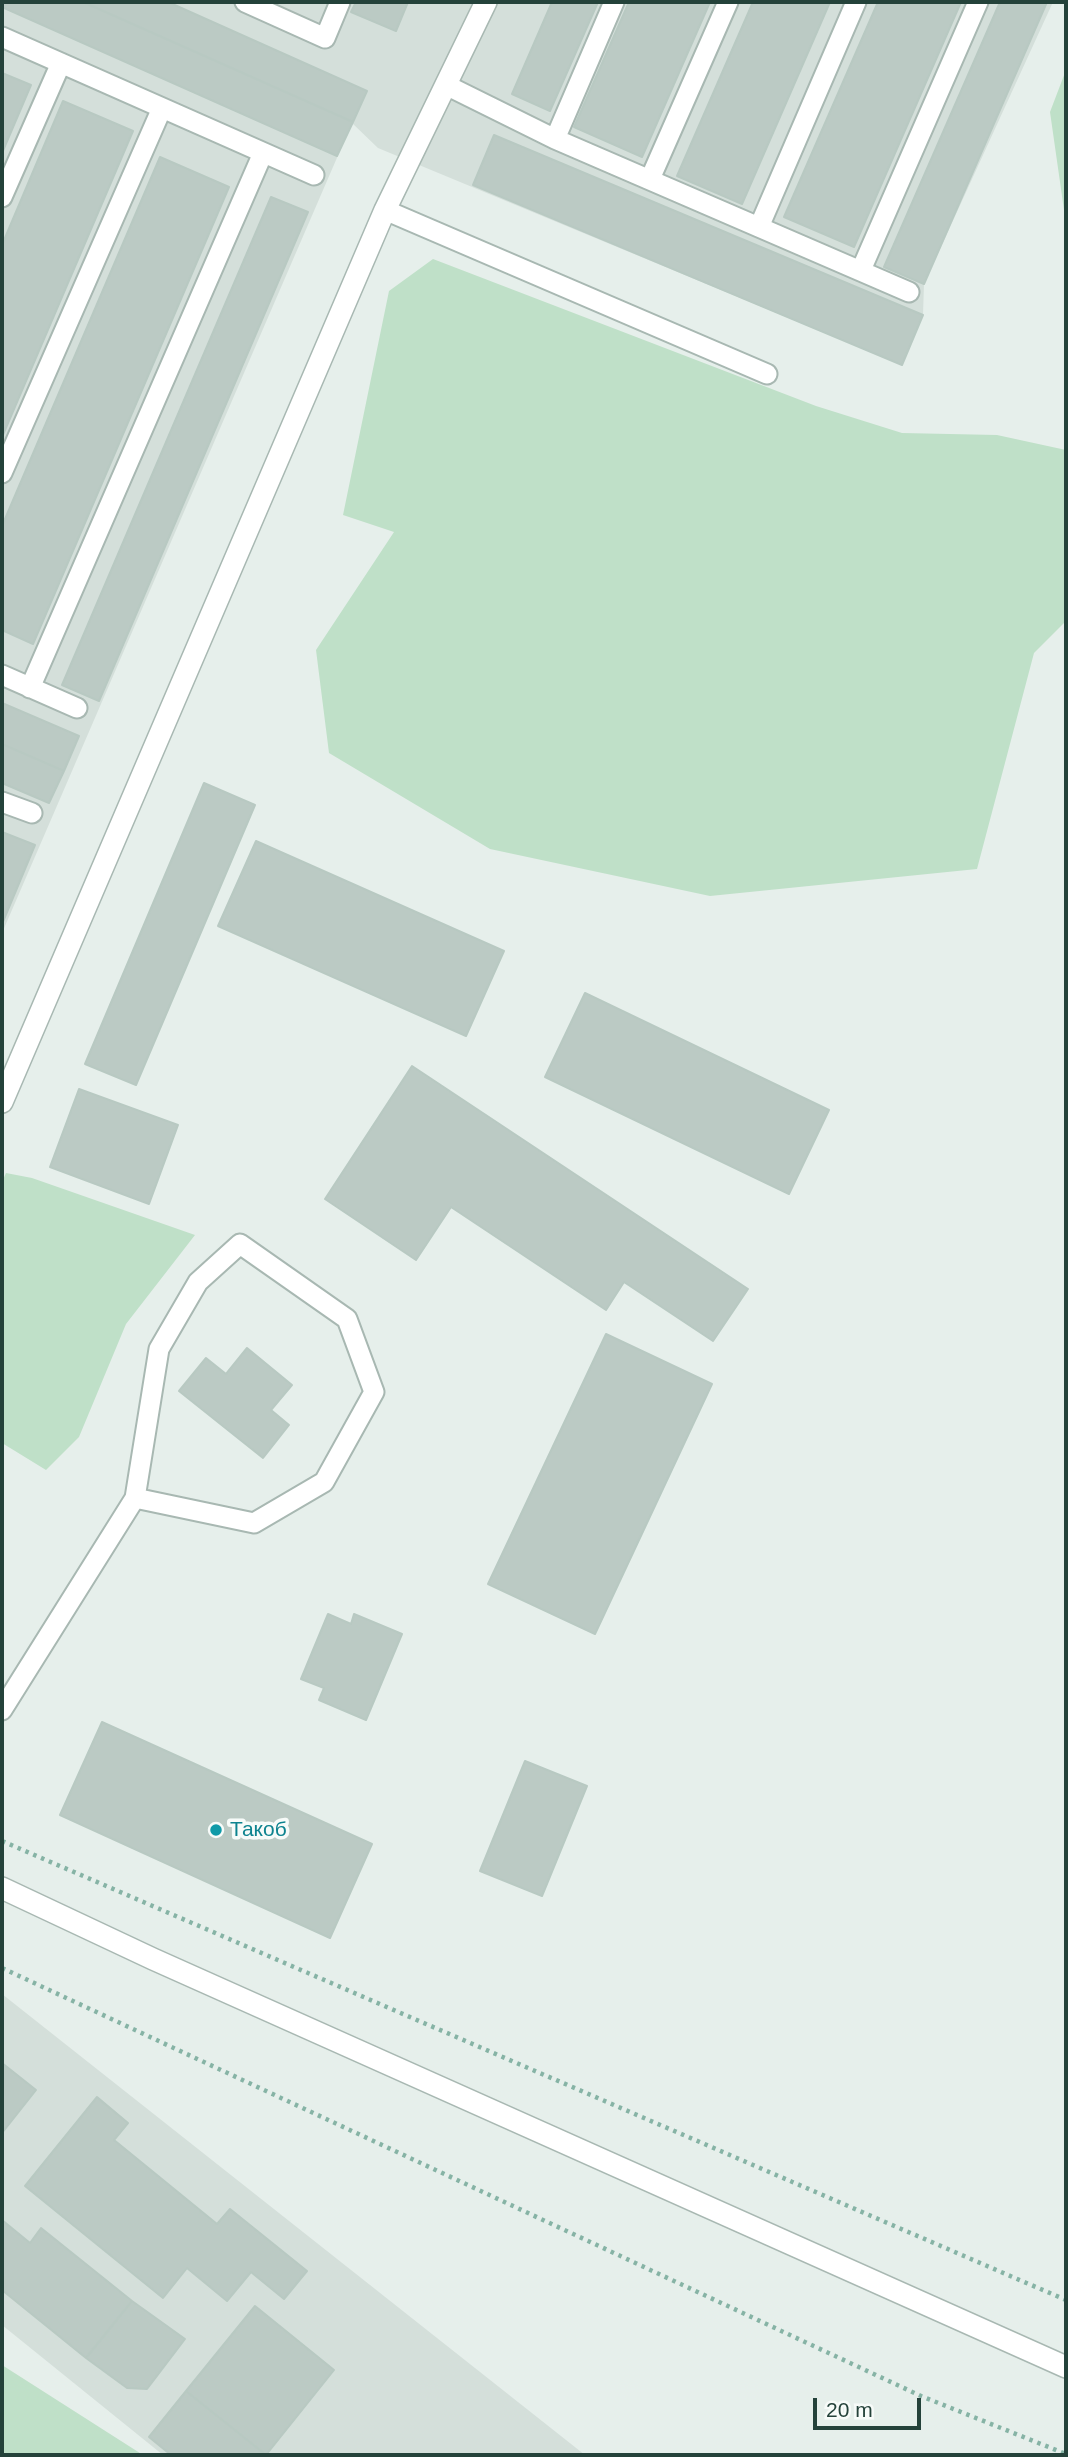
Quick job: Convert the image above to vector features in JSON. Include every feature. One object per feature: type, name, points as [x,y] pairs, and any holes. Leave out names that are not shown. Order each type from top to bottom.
[{"type":"street","points":[[2,1102],[384,210],[486,2]]},
{"type":"street","points":[[2,1888],[153,1959],[1066,2367]]},
{"type":"lane","points":[[245,2],[325,37],[340,2]]},
{"type":"lane","points":[[555,139],[614,2]]},
{"type":"lane","points":[[650,179],[728,2]]},
{"type":"lane","points":[[759,227],[856,2]]},
{"type":"lane","points":[[861,270],[978,2]]},
{"type":"lane","points":[[2,37],[314,175]]},
{"type":"lane","points":[[2,197],[61,63]]},
{"type":"lane","points":[[446,85],[555,139],[909,292]]},
{"type":"lane","points":[[2,474],[162,108]]},
{"type":"lane","points":[[30,688],[264,153]]},
{"type":"lane","points":[[384,210],[767,374]]},
{"type":"lane","points":[[2,675],[77,708]]},
{"type":"lane","points":[[2,802],[32,813]]},
{"type":"lane","points":[[2,1710],[135,1498],[159,1349],[198,1282],[240,1244],[347,1320],[374,1392],[324,1482],[254,1523],[135,1498]]},
{"type":"path","points":[[2,1841],[1066,2300]]},
{"type":"path","points":[[2,1968],[921,2396],[1066,2454]]},
{"type":"shaded area","points":[[2,2],[1053,2],[924,284],[923,315],[902,365],[378,148],[352,123],[2,933]]},
{"type":"shaded area","points":[[2,1994],[585,2455],[163,2455],[2,2325]]},
{"type":"green space","points":[[1066,70],[1066,224],[1050,112]]},
{"type":"green space","points":[[433,259],[816,406],[902,433],[997,435],[1066,450],[1066,621],[1034,653],[977,869],[710,896],[490,849],[329,753],[316,650],[394,532],[343,515],[389,291]]},
{"type":"green space","points":[[6,1173],[32,1178],[195,1235],[126,1324],[79,1437],[46,1470],[2,1443],[2,1182]]},
{"type":"green space","points":[[2,2365],[143,2455],[2,2455]]},
{"type":"building","points":[[2,2],[83,2],[353,122],[337,156],[2,7]]},
{"type":"building","points":[[83,2],[168,2],[367,91],[353,122]]},
{"type":"building","points":[[356,2],[408,2],[396,31],[351,12]]},
{"type":"building","points":[[552,2],[598,2],[550,111],[512,94]]},
{"type":"building","points":[[629,2],[710,2],[642,157],[574,127]]},
{"type":"building","points":[[753,2],[830,2],[742,204],[677,176]]},
{"type":"building","points":[[878,2],[961,2],[854,247],[784,217]]},
{"type":"building","points":[[1000,2],[1047,2],[924,284],[884,267]]},
{"type":"building","points":[[2,73],[31,85],[2,153]]},
{"type":"building","points":[[63,101],[133,131],[2,437],[2,245]]},
{"type":"building","points":[[494,135],[923,315],[902,365],[473,185]]},
{"type":"building","points":[[160,157],[229,187],[33,644],[2,630],[2,526]]},
{"type":"building","points":[[271,197],[308,212],[99,701],[62,685]]},
{"type":"building","points":[[2,703],[79,736],[64,771],[2,744]]},
{"type":"building","points":[[2,744],[64,771],[49,803],[2,783]]},
{"type":"building","points":[[204,783],[255,805],[136,1085],[85,1064]]},
{"type":"building","points":[[2,832],[35,845],[2,924]]},
{"type":"building","points":[[256,841],[504,951],[466,1036],[218,926]]},
{"type":"building","points":[[585,993],[829,1110],[789,1194],[545,1077]]},
{"type":"building","points":[[412,1066],[748,1289],[713,1341],[624,1282],[606,1310],[451,1207],[416,1260],[325,1199]]},
{"type":"building","points":[[79,1089],[178,1125],[149,1204],[50,1167]]},
{"type":"building","points":[[606,1334],[712,1384],[595,1634],[488,1584]]},
{"type":"building","points":[[247,1348],[292,1385],[271,1410],[289,1425],[263,1458],[179,1391],[206,1358],[226,1374]]},
{"type":"building","points":[[328,1614],[351,1624],[354,1614],[402,1634],[366,1720],[319,1700],[324,1688],[301,1679]]},
{"type":"building","name":"Такоб","points":[[102,1722],[372,1844],[330,1938],[60,1815]]},
{"type":"building","points":[[525,1761],[587,1786],[542,1896],[480,1871]]},
{"type":"building","points":[[2,2063],[36,2090],[2,2133]]},
{"type":"building","points":[[97,2097],[128,2123],[114,2140],[217,2224],[230,2209],[307,2271],[284,2299],[251,2272],[227,2301],[187,2268],[163,2298],[25,2186]]},
{"type":"building","points":[[2,2220],[30,2243],[41,2228],[132,2301],[86,2358],[2,2290]]},
{"type":"building","points":[[132,2301],[185,2339],[147,2389],[127,2388],[86,2358]]},
{"type":"building","points":[[255,2306],[334,2370],[266,2455],[186,2391]]},
{"type":"building","points":[[186,2391],[266,2455],[171,2455],[149,2437]]},
{"type":"place","name":"Такоб","points":[[216,1830]]}]
